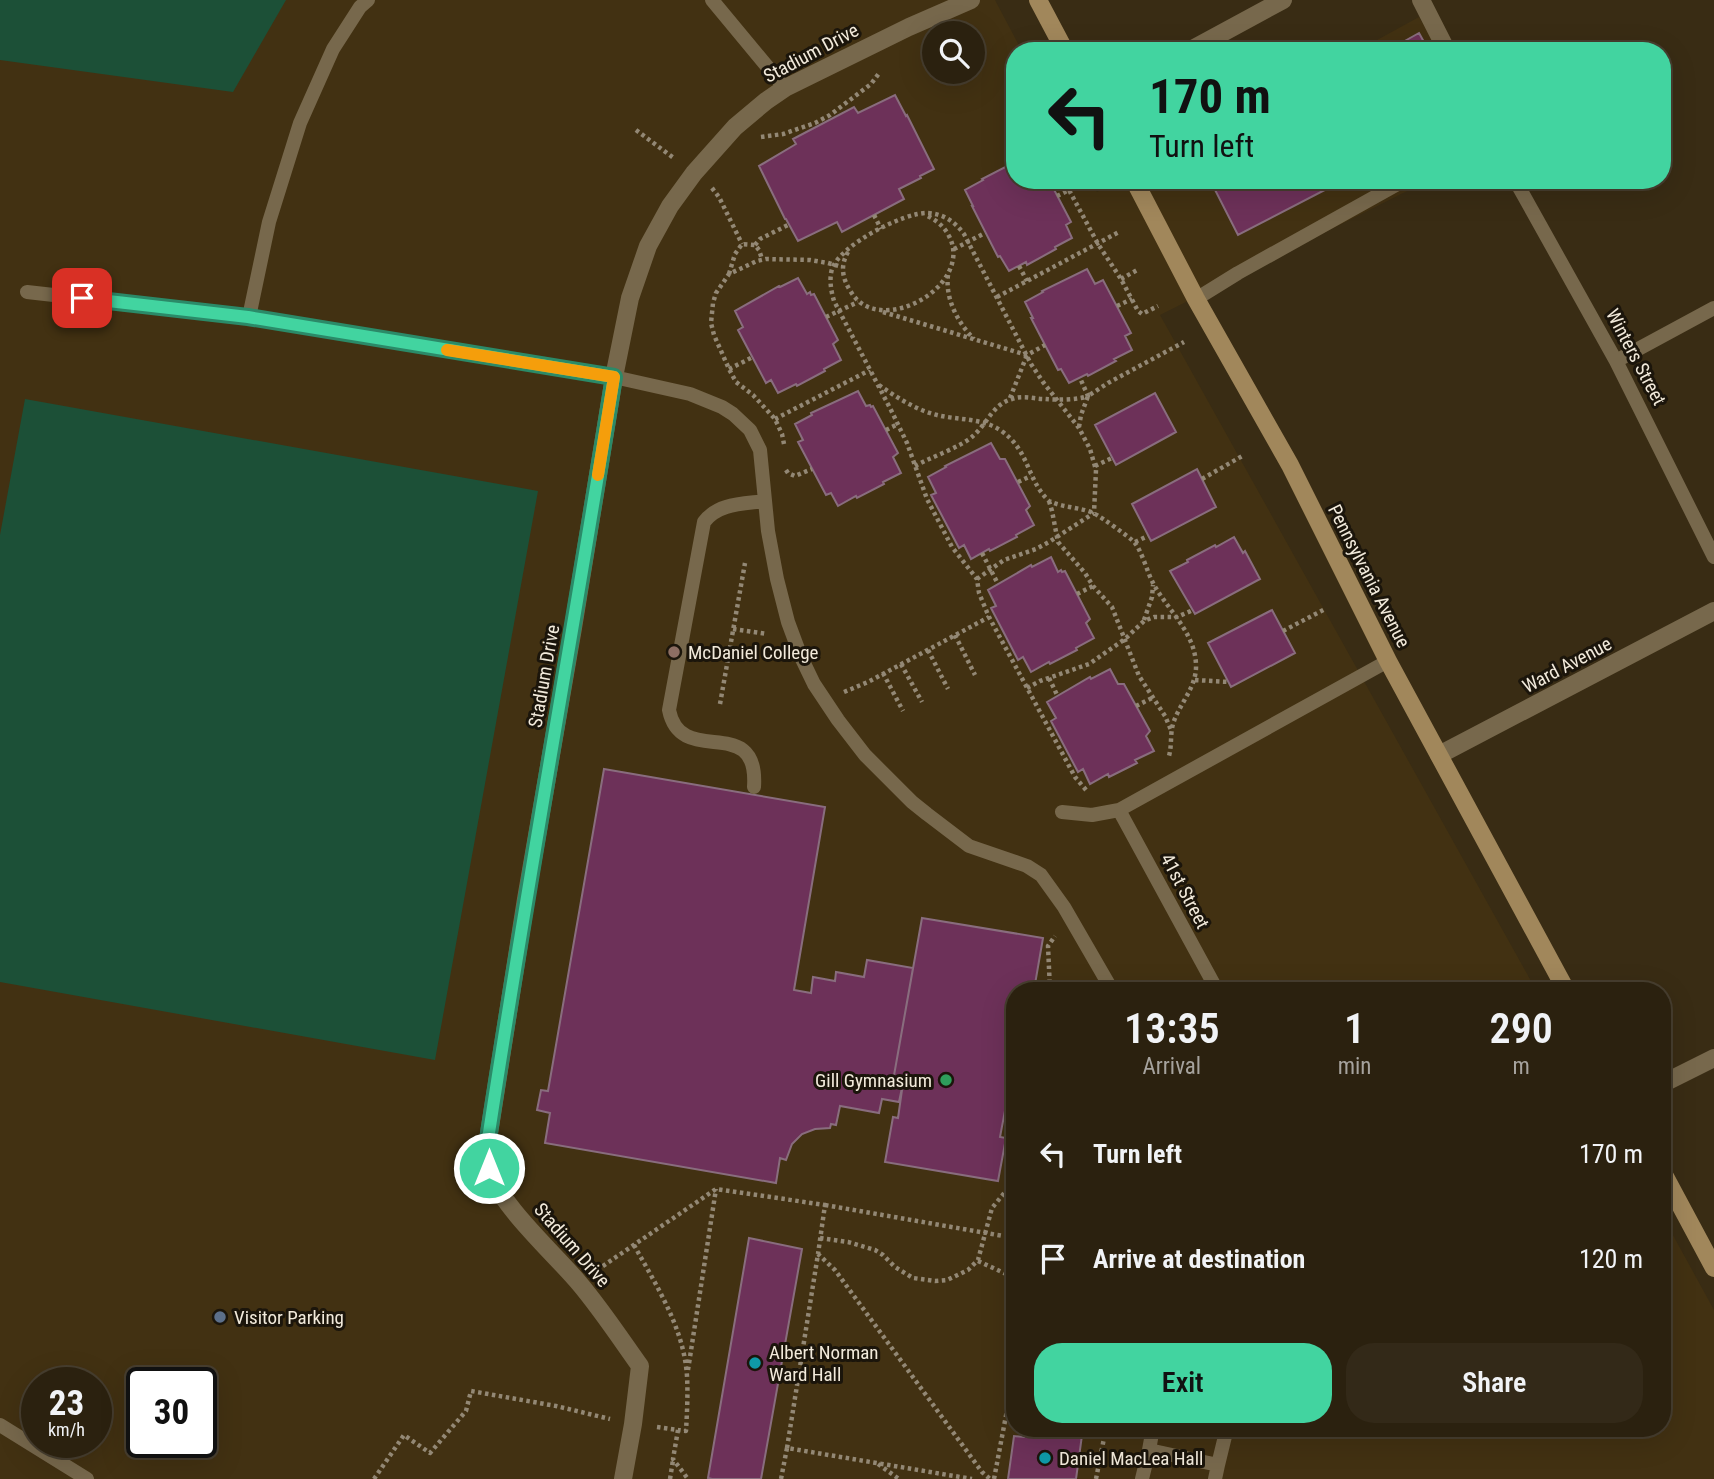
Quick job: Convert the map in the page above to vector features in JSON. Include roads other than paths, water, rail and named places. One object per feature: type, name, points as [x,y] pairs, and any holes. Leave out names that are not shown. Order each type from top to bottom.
[{"type":"main road","points":[[1038,0],[1060,42]]},
{"type":"main road","name":"Pennsylvania Avenue","points":[[1139,189],[1196,299],[1290,465],[1388,660],[1562,982]]},
{"type":"main road","points":[[1671,1188],[1714,1268]]},
{"type":"street","name":"Stadium Drive","points":[[623,1479],[633,1424],[639,1366],[605,1315],[498,1190],[489,1168],[487,1146],[614,377],[630,298],[648,246],[670,206],[694,173],[735,127],[785,88],[909,27],[971,0]]},
{"type":"street","points":[[1206,42],[1283,0]]},
{"type":"street","points":[[1421,0],[1442,42]]},
{"type":"street","name":"Ward Avenue","points":[[1439,755],[1714,611]]},
{"type":"street","points":[[1671,1080],[1714,1058]]},
{"type":"lane","points":[[248,317],[270,222],[300,123],[333,49],[360,7],[368,0]]},
{"type":"lane","points":[[712,0],[785,88]]},
{"type":"lane","points":[[1196,299],[1389,189]]},
{"type":"lane","name":"Winters Street","points":[[1520,189],[1616,361],[1714,557]]},
{"type":"lane","points":[[27,292],[248,317],[614,377],[690,394],[722,407],[744,422],[760,450],[777,579],[788,622],[814,684],[838,720],[865,755],[927,814],[969,846],[1027,866],[1041,875],[1064,907],[1107,982]]},
{"type":"lane","points":[[1616,361],[1714,308]]},
{"type":"lane","points":[[754,787],[754,767],[745,750],[735,745],[696,740],[683,734],[676,729],[669,710],[704,522],[709,515],[725,506],[765,501]]},
{"type":"lane","points":[[1062,812],[1091,815],[1119,810],[1388,660]]},
{"type":"lane","name":"41st Street","points":[[1119,810],[1213,982]]},
{"type":"lane","points":[[0,1425],[87,1479]]},
{"type":"lane","points":[[1142,1479],[1151,1437]]},
{"type":"lane","points":[[1149,1450],[1216,1472],[1225,1437]]},
{"type":"place","name":"McDaniel College","points":[[674,652]]},
{"type":"place","name":"Gill Gymnasium","points":[[946,1080]]},
{"type":"place","name":"Visitor Parking","points":[[220,1317]]},
{"type":"place","name":"Albert Norman Ward Hall","points":[[755,1363]]},
{"type":"place","name":"Daniel MacLea Hall","points":[[1045,1458]]}]
